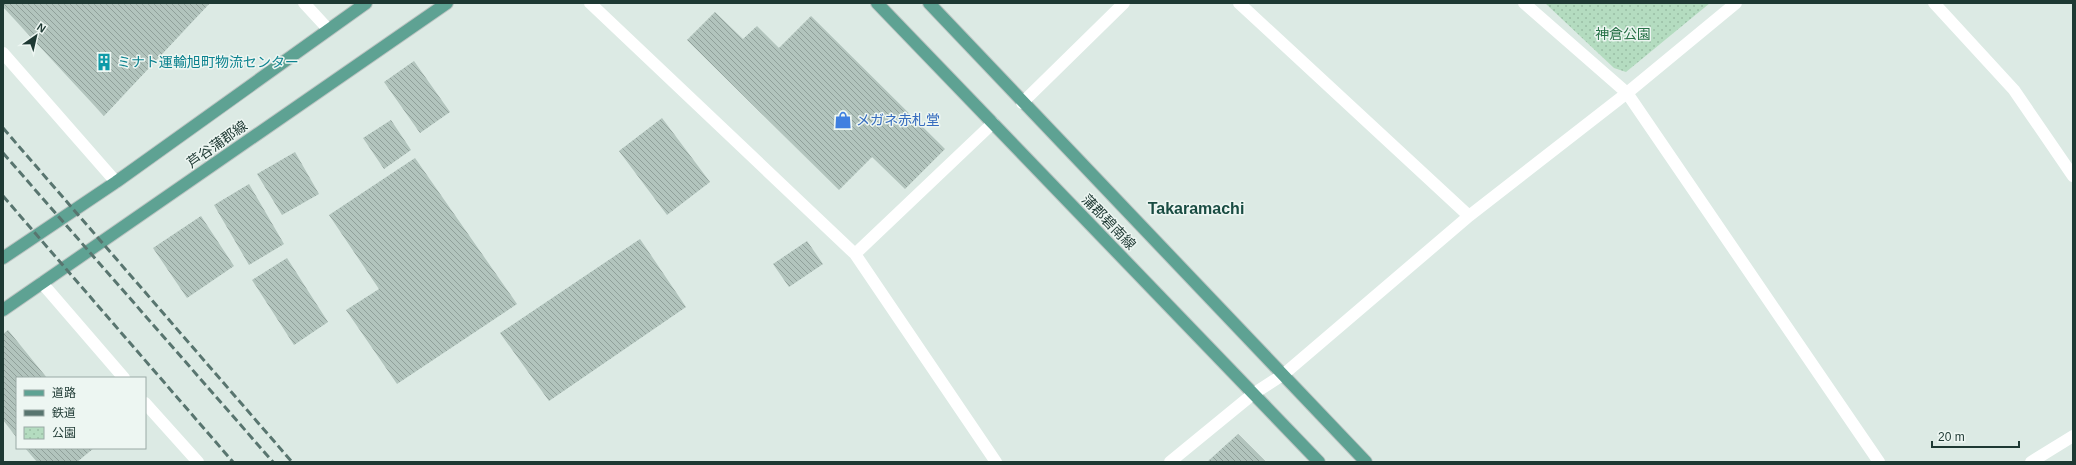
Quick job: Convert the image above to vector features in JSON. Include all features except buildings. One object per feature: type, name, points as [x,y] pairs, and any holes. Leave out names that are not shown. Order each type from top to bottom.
[{"type":"main road","name":"芦谷蒲郡線","points":[[3,257],[116,182],[366,3]]},
{"type":"main road","name":"芦谷蒲郡線","points":[[3,310],[448,3]]},
{"type":"main road","name":"蒲郡碧南線","points":[[876,3],[1319,462]]},
{"type":"main road","name":"蒲郡碧南線","points":[[929,3],[1022,103],[1284,374],[1366,462]]},
{"type":"street","points":[[304,3],[328,29]]},
{"type":"street","points":[[590,3],[854,254],[996,462]]},
{"type":"street","points":[[1022,103],[1124,3]]},
{"type":"street","points":[[1239,3],[1469,216]]},
{"type":"street","points":[[1524,3],[1627,93],[1879,462]]},
{"type":"street","points":[[1170,462],[1253,394],[1284,374],[1469,216],[1627,93],[1736,3]]},
{"type":"street","points":[[1934,3],[2014,90],[2073,176]]},
{"type":"street","points":[[3,53],[116,182]]},
{"type":"street","points":[[854,254],[993,123]]},
{"type":"street","points":[[42,283],[123,377]]},
{"type":"street","points":[[146,404],[198,462]]},
{"type":"street","points":[[2030,462],[2073,436]]},
{"type":"green space","name":"神倉公園","points":[[1545,3],[1710,3],[1626,72],[1614,68]]},
{"type":"railway","points":[[3,128],[292,462]]},
{"type":"railway","points":[[3,153],[273,462]]},
{"type":"railway","points":[[3,196],[233,462]]},
{"type":"place","name":"ミナト運輸旭町物流センター","points":[[104,62]]},
{"type":"place","name":"メガネ赤札堂","points":[[843,120]]},
{"type":"district","name":"Takaramachi","points":[[1196,208]]}]
